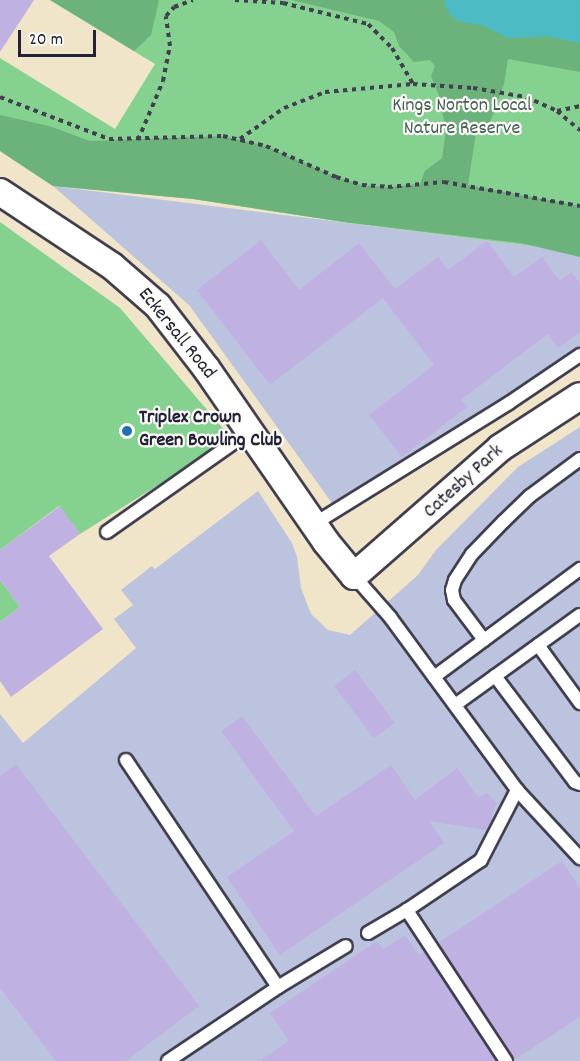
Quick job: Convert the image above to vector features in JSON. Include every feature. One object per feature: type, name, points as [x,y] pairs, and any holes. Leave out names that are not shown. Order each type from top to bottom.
[{"type":"street","name":"Eckersall Road","points":[[0,192],[85,247],[137,286],[172,323],[314,524],[354,576]]},
{"type":"street","name":"Catesby Park","points":[[354,576],[445,499],[500,448],[580,396]]},
{"type":"lane","points":[[314,524],[509,403],[580,355]]},
{"type":"lane","points":[[107,531],[249,432]]},
{"type":"lane","points":[[484,640],[454,600],[452,590],[455,580],[472,554],[508,517],[530,496],[580,459]]},
{"type":"lane","points":[[434,677],[580,569]]},
{"type":"lane","points":[[354,576],[390,617],[517,790],[580,858]]},
{"type":"lane","points":[[455,705],[580,615]]},
{"type":"lane","points":[[538,645],[580,703]]},
{"type":"lane","points":[[495,676],[575,782],[580,784]]},
{"type":"lane","points":[[126,760],[278,987]]},
{"type":"lane","points":[[368,933],[407,910],[481,860],[517,790]]},
{"type":"lane","points":[[407,910],[506,1061]]},
{"type":"lane","points":[[168,1061],[278,987],[346,946]]},
{"type":"path","points":[[138,140],[163,81],[170,46],[166,16],[174,7],[193,0]]},
{"type":"path","points":[[235,0],[283,3],[368,24],[392,48],[413,84]]},
{"type":"path","points":[[239,139],[284,108],[325,92],[413,84],[473,88],[526,97],[556,111],[580,130]]},
{"type":"path","points":[[0,97],[109,139],[138,140],[207,136],[239,139],[266,146],[336,177],[362,184],[388,187],[444,182],[580,206]]},
{"type":"path","points":[[556,111],[580,106]]},
{"type":"shaded area","points":[[53,186],[580,252],[580,355],[337,510],[189,305]]},
{"type":"shaded area","points":[[580,427],[580,1061],[0,1061],[0,714],[23,743],[136,648],[114,619],[133,605],[121,590],[152,566],[155,569],[258,491],[292,543],[297,557],[301,588],[311,614],[328,630],[350,635],[418,575],[436,550],[518,467]]},
{"type":"green space","name":"Kings Norton Local Nature Reserve","points":[[50,0],[580,0],[580,252],[349,223],[193,199],[53,186],[0,151],[0,58],[115,129],[155,64]]},
{"type":"green space","points":[[50,0],[159,0],[151,35],[134,51]]},
{"type":"green space","points":[[292,0],[580,0],[580,72],[508,59],[504,84],[489,125],[477,126],[468,185],[580,206],[580,257],[521,243],[344,222],[193,199],[53,186],[0,151],[0,115],[49,126],[90,141],[223,136],[266,146],[336,177],[362,185],[388,187],[420,184],[425,171],[442,158],[446,130],[439,96],[431,76],[435,66],[430,60],[414,62],[399,46],[394,32],[379,21]]},
{"type":"green space","points":[[0,222],[120,308],[232,439],[80,534],[59,506],[0,550]]},
{"type":"green space","points":[[0,580],[20,607],[0,622]]},
{"type":"building","points":[[0,0],[34,0],[0,52]]},
{"type":"building","points":[[261,240],[299,290],[359,243],[395,289],[438,257],[448,270],[487,241],[514,277],[542,257],[560,281],[571,272],[580,283],[580,332],[558,348],[548,334],[461,400],[467,407],[402,457],[369,415],[434,365],[383,298],[270,385],[197,290]]},
{"type":"building","points":[[60,506],[80,534],[49,556],[103,629],[11,697],[0,681],[0,622],[20,607],[0,580],[0,550]]},
{"type":"building","points":[[355,670],[395,723],[374,738],[334,686]]},
{"type":"building","points":[[242,716],[316,816],[391,765],[415,800],[457,768],[478,797],[487,793],[497,803],[491,816],[493,819],[487,830],[429,821],[444,843],[280,955],[227,877],[294,831],[221,731]]},
{"type":"building","points":[[16,764],[199,1006],[126,1061],[56,1061],[0,988],[0,776]]},
{"type":"building","points":[[562,861],[580,888],[580,1017],[514,1060],[438,943]]},
{"type":"building","points":[[405,935],[419,955],[424,952],[496,1061],[259,1061],[289,1041],[270,1013],[377,941],[383,949]]},
{"type":"waterway","points":[[468,0],[489,3],[514,15],[548,13],[580,20]]},
{"type":"place","name":"Triplex Crown Green Bowling Club","points":[[127,431]]}]
